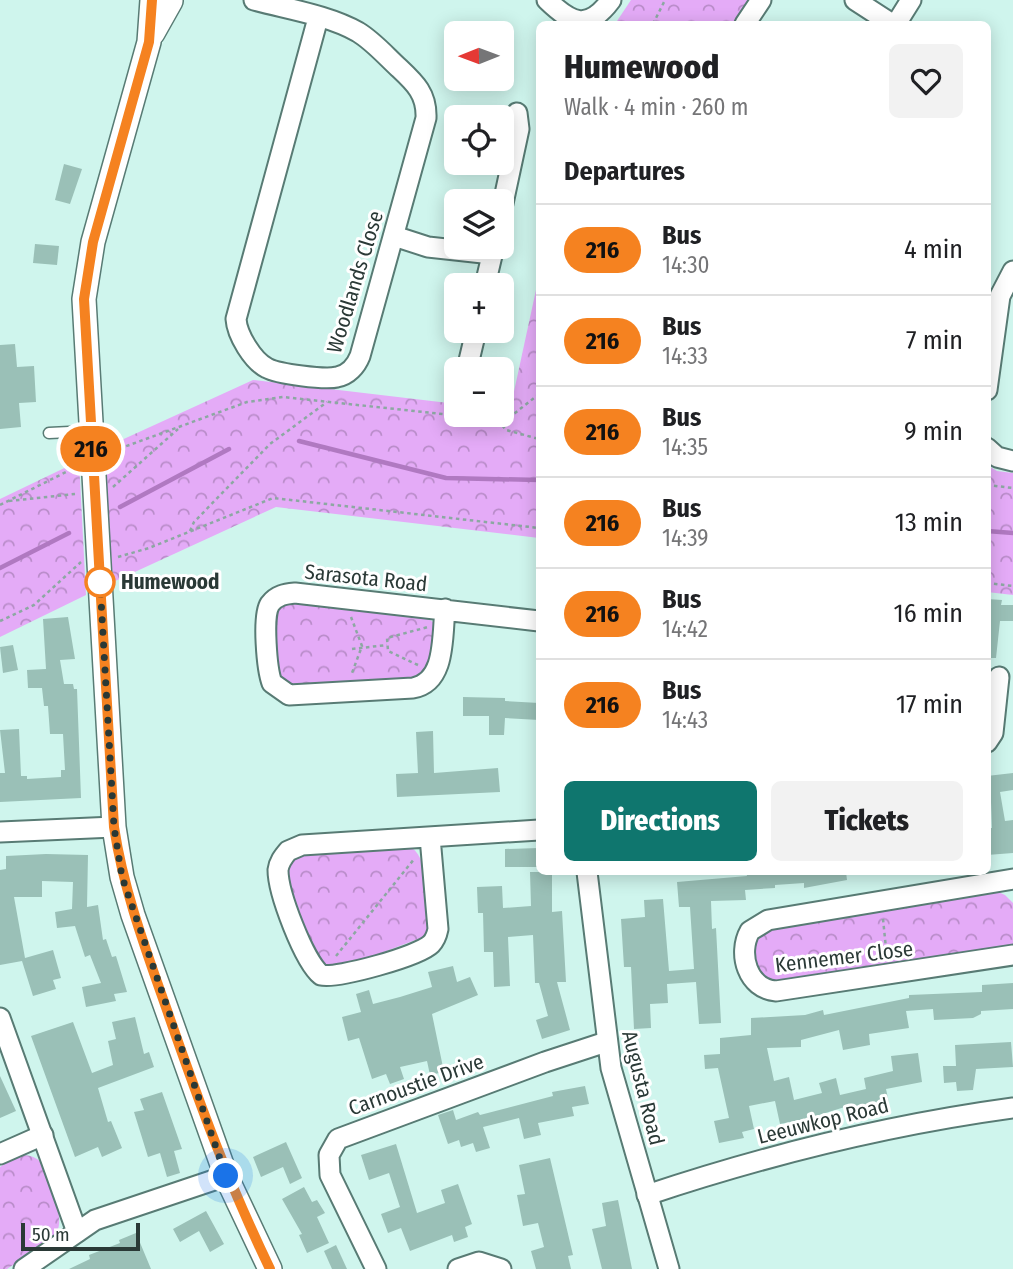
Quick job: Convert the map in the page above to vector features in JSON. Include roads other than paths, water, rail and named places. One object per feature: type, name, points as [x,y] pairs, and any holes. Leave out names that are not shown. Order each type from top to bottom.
[{"type":"street","points":[[152,0],[149,42],[87,274],[84,319],[114,827],[127,895],[226,1176],[270,1269]]},
{"type":"street","points":[[149,42],[173,0],[160,0]]},
{"type":"street","name":"Woodlands Close","points":[[254,0],[318,18],[348,27],[368,40],[417,85],[425,100],[426,118],[360,356],[353,368],[338,377],[329,378],[275,372],[260,363],[240,335],[237,310],[318,18]]},
{"type":"street","points":[[547,0],[566,17],[578,21],[596,17],[611,0]]},
{"type":"street","points":[[747,21],[761,0]]},
{"type":"street","points":[[855,0],[889,21]]},
{"type":"street","points":[[896,21],[911,0]]},
{"type":"street","points":[[506,189],[519,129],[517,113]]},
{"type":"street","points":[[394,236],[428,247],[444,248]]},
{"type":"street","points":[[991,361],[1000,296],[1013,271]]},
{"type":"street","points":[[991,452],[997,457],[1013,461]]},
{"type":"street","name":"Sarasota Road","points":[[444,616],[437,674],[421,687],[289,695],[276,689],[270,677],[266,616],[272,603],[283,595],[345,599],[444,616],[536,621]]},
{"type":"street","points":[[991,736],[1000,677]]},
{"type":"street","points":[[0,832],[114,827]]},
{"type":"street","points":[[430,837],[438,929],[434,940],[419,951],[345,975],[321,975],[310,964],[280,884],[278,869],[281,859],[288,851],[302,845],[536,830]]},
{"type":"street","name":"Augusta Road","points":[[587,875],[606,1042],[669,1269]]},
{"type":"street","name":"Kennemer Close","points":[[1013,879],[761,923],[746,938],[748,968],[754,983],[776,991],[1013,955]]},
{"type":"street","points":[[0,1018],[77,1232]]},
{"type":"street","name":"Carnoustie Drive","points":[[376,1269],[330,1175],[329,1155],[338,1139],[533,1066],[606,1042]]},
{"type":"street","name":"Leeuwkop Road","points":[[648,1195],[811,1145],[942,1117],[1013,1108]]},
{"type":"street","points":[[0,1154],[43,1135]]},
{"type":"street","points":[[24,1269],[95,1220],[226,1176]]},
{"type":"street","points":[[458,1269],[480,1262],[501,1269]]},
{"type":"lane","points":[[49,433],[90,431]]},
{"type":"waterway","points":[[299,441],[446,478],[536,480]]},
{"type":"waterway","points":[[120,507],[229,449]]},
{"type":"waterway","points":[[991,531],[1013,533]]},
{"type":"waterway","points":[[0,568],[69,533]]},
{"type":"place","name":"Humewood","points":[[100,582]]}]
